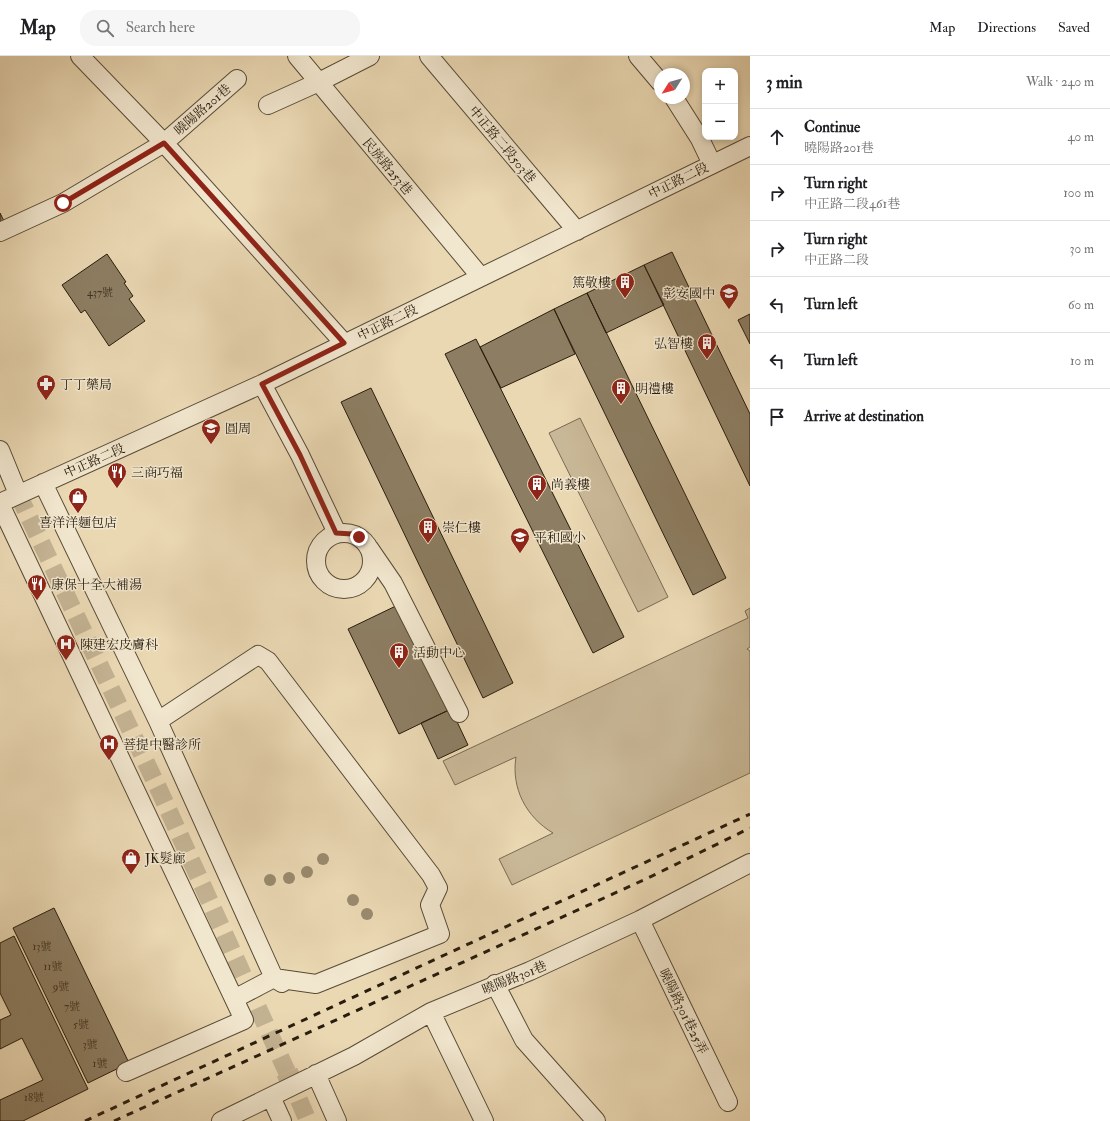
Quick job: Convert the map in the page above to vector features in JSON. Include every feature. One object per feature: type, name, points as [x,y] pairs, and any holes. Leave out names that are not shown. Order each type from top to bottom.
[{"type":"street","points":[[82,56],[164,143],[344,343]]},
{"type":"street","name":"民族路253巷","points":[[297,56],[480,276]]},
{"type":"street","points":[[268,106],[370,56]]},
{"type":"street","name":"中正路二段503巷","points":[[429,56],[577,231]]},
{"type":"street","points":[[638,56],[654,75]]},
{"type":"street","name":"曉陽路201巷","points":[[0,232],[63,203],[164,143],[237,79]]},
{"type":"street","points":[[678,104],[700,139],[712,164]]},
{"type":"street","name":"中正路二段","points":[[0,503],[262,384],[480,276],[577,231],[750,146]]},
{"type":"street","points":[[262,384],[300,455],[336,533]]},
{"type":"street","points":[[0,450],[18,494]]},
{"type":"street","points":[[43,483],[158,721],[278,980]]},
{"type":"street","points":[[0,503],[244,1020],[126,1072]]},
{"type":"street","points":[[369,548],[372,565],[364,580],[350,588],[341,589],[325,582],[316,567],[316,558],[322,543],[329,537],[336,533],[352,534],[359,537],[369,548],[393,583],[459,713]]},
{"type":"street","points":[[158,721],[258,655],[268,661],[431,875],[438,888],[430,905],[440,934],[316,984],[278,980],[234,999]]},
{"type":"street","name":"曉陽路301巷","points":[[221,1121],[354,1056],[431,1012],[495,984],[530,971],[640,920],[750,863]]},
{"type":"street","name":"曉陽路301巷25弄","points":[[640,920],[728,1102]]},
{"type":"street","points":[[495,984],[524,1040],[596,1121]]},
{"type":"street","points":[[431,1012],[484,1121]]},
{"type":"street","points":[[316,1074],[337,1121]]},
{"type":"street","points":[[275,1095],[282,1121]]},
{"type":"shaded area","points":[[580,418],[668,597],[638,612],[549,433]]},
{"type":"shaded area","points":[[750,608],[750,647],[747,649],[750,651],[750,773],[512,885],[499,859],[553,833],[535,819],[522,801],[516,780],[516,757],[455,785],[443,761],[748,618],[745,611]]},
{"type":"building","points":[[0,213],[5,223],[0,226]]},
{"type":"building","name":"弘智樓","points":[[672,252],[750,414],[750,486],[644,265]]},
{"type":"building","points":[[107,254],[126,282],[124,283],[133,296],[129,299],[145,321],[109,346],[85,310],[81,313],[62,285]]},
{"type":"building","name":"篤敬樓","points":[[644,265],[664,305],[606,333],[587,293]]},
{"type":"building","name":"明禮樓","points":[[587,293],[726,578],[693,595],[554,309]]},
{"type":"building","points":[[554,309],[575,354],[501,388],[480,347]]},
{"type":"building","points":[[750,314],[750,344],[738,320]]},
{"type":"building","name":"尚義樓","points":[[476,339],[624,637],[593,653],[445,354]]},
{"type":"building","name":"崇仁樓","points":[[371,388],[513,683],[483,698],[341,402]]},
{"type":"building","name":"活動中心","points":[[400,604],[451,709],[399,734],[348,629]]},
{"type":"building","points":[[451,709],[468,745],[438,759],[421,723]]},
{"type":"building","points":[[54,908],[129,1063],[88,1083],[13,928]]},
{"type":"building","points":[[14,936],[88,1089],[23,1121],[0,1121],[0,1100],[43,1080],[22,1038],[0,1049],[0,1020],[11,1015],[0,993],[0,943]]},
{"type":"tunnel","points":[[18,494],[161,794],[287,1072]]},
{"type":"tunnel","points":[[287,1072],[299,1100]]},
{"type":"tunnel","points":[[299,1100],[308,1121]]},
{"type":"railway","points":[[85,1121],[750,814]]},
{"type":"railway","points":[[114,1121],[648,878],[750,828]]},
{"type":"place","name":"篤敬樓","points":[[625,299]]},
{"type":"place","name":"彰安國中","points":[[729,310]]},
{"type":"place","name":"弘智樓","points":[[707,360]]},
{"type":"place","name":"丁丁藥局","points":[[46,401]]},
{"type":"place","name":"明禮樓","points":[[621,405]]},
{"type":"place","name":"圓周","points":[[211,445]]},
{"type":"place","name":"三商巧福","points":[[117,489]]},
{"type":"place","name":"尚義樓","points":[[537,501]]},
{"type":"place","name":"喜洋洋麵包店","points":[[78,514]]},
{"type":"place","name":"崇仁樓","points":[[428,544]]},
{"type":"place","name":"平和國小","points":[[520,554]]},
{"type":"place","name":"康保十全大補湯","points":[[37,601]]},
{"type":"place","name":"陳建宏皮膚科","points":[[66,661]]},
{"type":"place","name":"活動中心","points":[[399,669]]},
{"type":"place","name":"菩提中醫診所","points":[[109,761]]},
{"type":"place","name":"JK髮廊","points":[[131,875]]},
{"type":"route","points":[[63,203],[164,143],[344,343],[262,384],[300,455],[336,533],[344,532],[359,537]]}]
